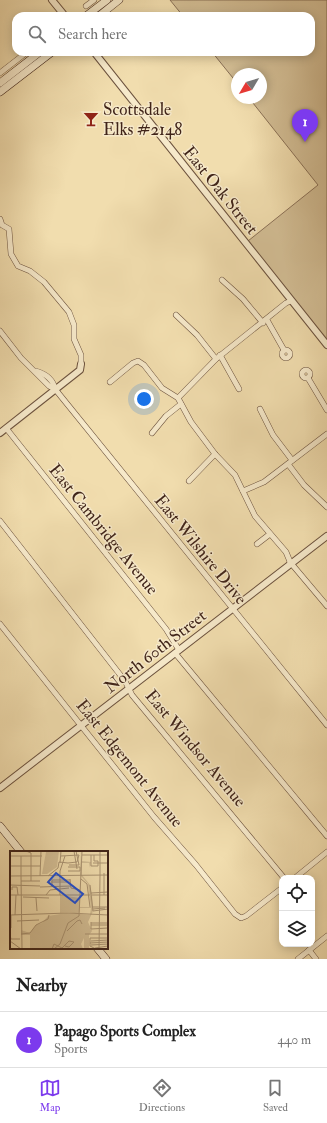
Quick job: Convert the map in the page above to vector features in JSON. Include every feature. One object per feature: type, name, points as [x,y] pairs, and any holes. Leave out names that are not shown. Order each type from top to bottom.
[{"type":"main road","points":[[91,12],[107,0]]},
{"type":"main road","points":[[104,12],[119,0]]},
{"type":"main road","points":[[0,82],[35,56]]},
{"type":"main road","points":[[0,92],[47,56]]},
{"type":"main road","points":[[0,826],[19,851]]},
{"type":"main road","points":[[99,949],[106,959]]},
{"type":"street","points":[[52,0],[62,12]]},
{"type":"street","points":[[86,6],[94,0]]},
{"type":"street","points":[[0,73],[22,56]]},
{"type":"street","name":"East Oak Street","points":[[97,56],[327,345]]},
{"type":"street","points":[[0,219],[2,224],[9,229],[11,254],[18,266],[30,271],[44,282],[69,312],[74,325],[74,338],[81,355],[80,370],[0,433]]},
{"type":"street","points":[[222,280],[265,321],[284,350]]},
{"type":"street","points":[[178,398],[218,357],[282,306],[291,301]]},
{"type":"street","points":[[176,315],[218,357],[239,389]]},
{"type":"street","name":"East Wilshire Drive","points":[[0,331],[21,358],[35,370],[44,374],[54,382],[55,389],[327,725]]},
{"type":"street","points":[[110,382],[133,363],[138,361],[144,365],[162,388],[178,398],[191,422],[215,454],[235,475],[255,516],[290,557],[291,564],[327,606]]},
{"type":"street","points":[[308,378],[327,410]]},
{"type":"street","points":[[152,433],[166,416],[181,404]]},
{"type":"street","points":[[260,410],[273,435],[304,485],[327,507]]},
{"type":"street","name":"East Cambridge Avenue","points":[[6,428],[166,630],[177,651],[327,836]]},
{"type":"street","points":[[243,492],[264,482],[327,434]]},
{"type":"street","points":[[189,481],[215,454]]},
{"type":"street","name":"East Windsor Avenue","points":[[0,521],[125,681],[132,695],[203,782],[230,811],[282,875]]},
{"type":"street","points":[[257,544],[270,534]]},
{"type":"street","name":"North 60th Street","points":[[0,788],[327,536]]},
{"type":"street","name":"East Edgemont Avenue","points":[[0,624],[80,726],[235,914],[241,918],[246,916],[279,890]]},
{"type":"street","points":[[299,875],[327,852]]},
{"type":"street","points":[[298,959],[327,936]]},
{"type":"street","points":[[309,950],[316,959]]},
{"type":"shaded area","points":[[170,0],[327,0],[327,340],[248,241],[318,185],[254,104],[267,104],[267,68],[231,68],[231,76],[215,56],[315,56],[315,12],[180,12]]},
{"type":"place","name":"Scottsdale Elks #2148","points":[[91,119]]},
{"type":"place","name":"Papago Sports Complex","points":[[305,142]]}]
